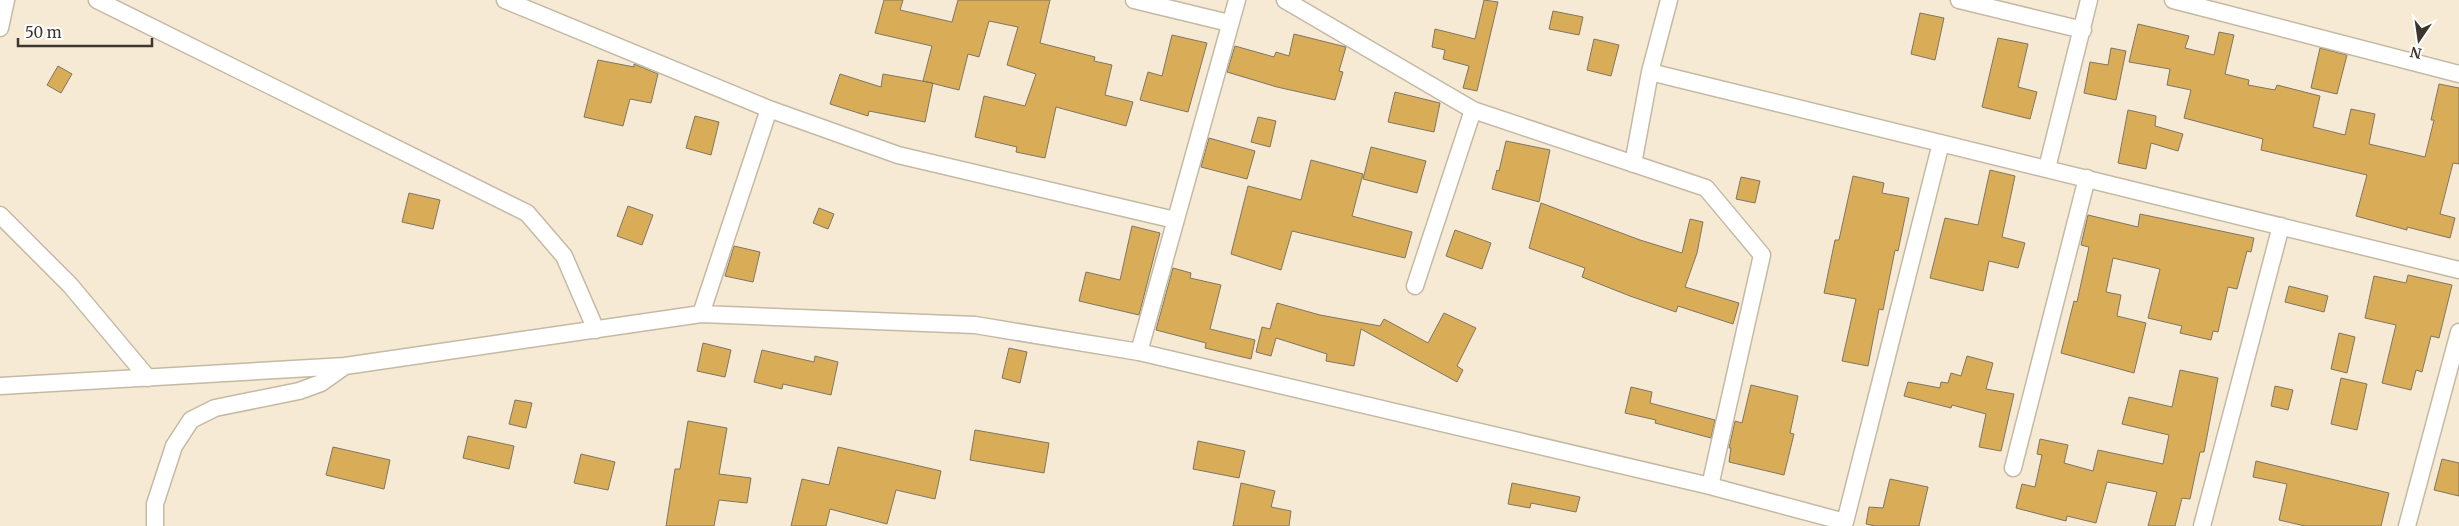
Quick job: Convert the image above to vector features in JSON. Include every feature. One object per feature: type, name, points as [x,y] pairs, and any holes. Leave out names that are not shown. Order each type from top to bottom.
[{"type":"street","points":[[0,28],[6,0]]},
{"type":"street","points":[[97,0],[527,213],[564,256],[596,330]]},
{"type":"street","points":[[505,0],[769,109],[898,155],[1175,220]]},
{"type":"street","points":[[1134,0],[1229,23]]},
{"type":"street","points":[[1139,352],[1229,23],[1237,0]]},
{"type":"street","points":[[1285,0],[1473,110],[1706,188],[1762,255],[1710,486]]},
{"type":"street","points":[[1633,164],[1650,72],[1669,0]]},
{"type":"street","points":[[1959,0],[2083,30]]},
{"type":"street","points":[[2047,168],[2089,0]]},
{"type":"street","points":[[2172,0],[2459,74]]},
{"type":"street","points":[[1650,72],[2459,270]]},
{"type":"street","points":[[701,314],[769,109]]},
{"type":"street","points":[[1416,286],[1473,110]]},
{"type":"street","points":[[0,386],[345,366],[701,314],[975,325],[1139,352],[1710,486],[1845,522],[1941,143]]},
{"type":"street","points":[[2013,468],[2087,178]]},
{"type":"street","points":[[0,215],[70,286],[148,378]]},
{"type":"street","points":[[2202,526],[2281,226]]},
{"type":"street","points":[[2407,526],[2459,332]]},
{"type":"street","points":[[155,526],[155,504],[174,446],[191,420],[216,408],[321,383],[345,366]]},
{"type":"building","points":[[884,0],[903,0],[900,10],[952,22],[958,0],[1050,0],[1040,43],[1095,57],[1094,61],[1112,65],[1105,95],[1133,102],[1126,126],[1056,107],[1045,158],[1016,152],[1017,147],[975,137],[984,96],[1025,106],[1036,74],[1007,65],[1018,27],[989,21],[979,57],[968,54],[959,90],[923,81],[932,46],[875,33]]},
{"type":"building","points":[[1484,0],[1498,2],[1477,91],[1463,88],[1469,66],[1443,59],[1445,50],[1432,47],[1435,29],[1475,39]]},
{"type":"building","points":[[1553,11],[1583,17],[1579,35],[1549,29]]},
{"type":"building","points":[[1920,13],[1944,18],[1935,60],[1911,54]]},
{"type":"building","points":[[2138,24],[2189,36],[2185,48],[2214,55],[2219,32],[2234,35],[2225,74],[2249,80],[2248,85],[2275,90],[2277,85],[2320,96],[2313,127],[2345,135],[2351,109],[2375,114],[2369,144],[2425,157],[2434,120],[2431,120],[2439,84],[2459,88],[2459,164],[2453,163],[2440,214],[2455,218],[2450,238],[2407,227],[2407,230],[2356,216],[2367,175],[2261,150],[2263,139],[2184,118],[2191,90],[2167,85],[2170,69],[2129,62]]},
{"type":"building","points":[[1294,34],[1346,47],[1339,71],[1343,72],[1335,100],[1277,87],[1227,72],[1235,46],[1274,57],[1276,52],[1289,56]]},
{"type":"building","points":[[1172,35],[1207,43],[1188,112],[1140,100],[1148,72],[1162,76]]},
{"type":"building","points":[[1998,38],[2028,44],[2018,87],[2037,92],[2030,119],[1982,107]]},
{"type":"building","points":[[1594,39],[1619,45],[1611,76],[1587,70]]},
{"type":"building","points":[[2111,48],[2126,51],[2116,100],[2084,93],[2090,62],[2108,65]]},
{"type":"building","points":[[2320,48],[2347,55],[2337,94],[2311,88]]},
{"type":"building","points":[[598,60],[634,67],[634,64],[658,74],[651,103],[630,99],[623,126],[584,117]]},
{"type":"building","points":[[58,66],[72,74],[61,93],[47,85]]},
{"type":"building","points":[[840,74],[881,87],[883,74],[933,83],[925,122],[869,111],[868,116],[830,104]]},
{"type":"building","points":[[1395,92],[1440,103],[1434,132],[1388,122]]},
{"type":"building","points":[[2128,110],[2156,116],[2155,126],[2183,134],[2178,151],[2151,143],[2146,169],[2118,163]]},
{"type":"building","points":[[695,116],[719,122],[711,155],[686,148]]},
{"type":"building","points":[[1258,117],[1276,121],[1270,147],[1251,142]]},
{"type":"building","points":[[1209,138],[1255,151],[1247,179],[1201,167]]},
{"type":"building","points":[[1506,141],[1550,150],[1539,202],[1492,189],[1497,170],[1499,171]]},
{"type":"building","points":[[1371,147],[1426,161],[1417,193],[1363,179]]},
{"type":"building","points":[[1311,160],[1363,174],[1352,216],[1412,232],[1405,258],[1292,231],[1281,270],[1231,254],[1248,186],[1301,200]]},
{"type":"building","points":[[1990,170],[2015,176],[2002,237],[2025,243],[2018,268],[1989,261],[1983,291],[1930,278],[1945,218],[1978,225]]},
{"type":"building","points":[[1853,176],[1884,183],[1882,193],[1909,198],[1898,251],[1895,250],[1883,310],[1879,309],[1868,366],[1842,361],[1856,299],[1824,293],[1835,240],[1839,240]]},
{"type":"building","points":[[1741,177],[1760,181],[1755,203],[1736,199]]},
{"type":"building","points":[[409,193],[440,200],[433,229],[402,222]]},
{"type":"building","points":[[1541,203],[1640,240],[1682,253],[1690,219],[1703,222],[1697,253],[1685,287],[1739,303],[1733,324],[1678,306],[1676,312],[1630,296],[1582,277],[1585,268],[1529,248]]},
{"type":"building","points":[[628,206],[653,215],[642,245],[617,236]]},
{"type":"building","points":[[819,208],[834,214],[828,229],[813,223]]},
{"type":"building","points":[[2140,214],[2254,238],[2251,252],[2247,251],[2237,289],[2228,287],[2218,332],[2213,331],[2211,340],[2180,333],[2182,326],[2148,318],[2160,269],[2113,258],[2106,292],[2121,295],[2117,316],[2146,323],[2134,373],[2061,353],[2074,301],[2077,302],[2089,247],[2081,245],[2088,215],[2138,227]]},
{"type":"building","points":[[1132,226],[1160,233],[1139,315],[1079,301],[1086,272],[1120,280]]},
{"type":"building","points":[[1455,230],[1491,243],[1482,269],[1446,256]]},
{"type":"building","points":[[734,246],[760,252],[753,282],[725,276]]},
{"type":"building","points":[[1173,268],[1191,273],[1190,278],[1221,285],[1210,329],[1255,340],[1251,359],[1205,348],[1206,343],[1156,330]]},
{"type":"building","points":[[2408,275],[2452,285],[2439,338],[2431,336],[2422,372],[2416,370],[2411,390],[2382,383],[2396,325],[2365,318],[2374,276],[2406,283]]},
{"type":"building","points":[[2289,286],[2328,296],[2324,312],[2285,302]]},
{"type":"building","points":[[1277,303],[1320,315],[1380,326],[1384,319],[1428,343],[1444,313],[1476,328],[1457,366],[1463,370],[1457,382],[1361,329],[1354,366],[1326,361],[1327,354],[1276,338],[1271,356],[1256,352],[1262,327],[1270,329]]},
{"type":"building","points":[[2339,333],[2355,337],[2347,373],[2331,369]]},
{"type":"building","points":[[703,343],[731,350],[725,377],[697,371]]},
{"type":"building","points":[[1009,348],[1027,352],[1020,383],[1002,378]]},
{"type":"building","points":[[762,350],[814,362],[815,356],[838,362],[831,395],[783,384],[782,389],[754,382]]},
{"type":"building","points":[[1967,356],[1993,363],[1986,389],[2014,394],[2001,451],[1979,447],[1986,414],[1952,405],[1951,408],[1904,396],[1908,382],[1940,388],[1941,382],[1948,383],[1951,373],[1961,376]]},
{"type":"building","points":[[2180,370],[2218,378],[2204,452],[2200,452],[2190,499],[2182,498],[2175,526],[2148,526],[2157,492],[2107,482],[2096,523],[2067,516],[2066,521],[2016,508],[2022,484],[2035,487],[2042,455],[2037,454],[2040,439],[2068,445],[2064,463],[2093,471],[2098,450],[2163,464],[2169,435],[2122,424],[2129,397],[2172,407]]},
{"type":"building","points":[[2341,378],[2367,384],[2357,430],[2331,424]]},
{"type":"building","points":[[1751,385],[1798,396],[1790,433],[1794,434],[1784,475],[1729,462],[1731,448],[1729,448],[1735,421],[1742,423]]},
{"type":"building","points":[[2275,386],[2293,390],[2288,410],[2271,406]]},
{"type":"building","points":[[1631,387],[1652,392],[1650,403],[1715,420],[1711,438],[1655,423],[1656,420],[1625,413]]},
{"type":"building","points":[[515,400],[532,403],[526,428],[509,424]]},
{"type":"building","points":[[688,421],[727,428],[719,474],[751,478],[747,503],[719,500],[714,526],[666,526],[675,469],[680,469]]},
{"type":"building","points":[[975,430],[1049,443],[1044,473],[970,460]]},
{"type":"building","points":[[468,436],[514,446],[509,469],[463,458]]},
{"type":"building","points":[[1198,441],[1245,451],[1239,478],[1193,469]]},
{"type":"building","points":[[333,447],[390,460],[384,489],[326,475]]},
{"type":"building","points":[[838,447],[941,471],[935,499],[896,490],[887,524],[830,509],[826,526],[791,526],[802,479],[829,485]]},
{"type":"building","points":[[581,454],[615,462],[608,490],[574,483]]},
{"type":"building","points":[[2442,459],[2459,463],[2459,496],[2434,490]]},
{"type":"building","points":[[2256,461],[2389,493],[2381,526],[2305,526],[2279,520],[2287,484],[2253,477]]},
{"type":"building","points":[[1890,479],[1928,487],[1919,526],[1875,526],[1866,524],[1869,507],[1883,508]]},
{"type":"building","points":[[1241,483],[1275,491],[1271,507],[1291,511],[1289,526],[1233,526]]},
{"type":"building","points":[[1512,483],[1580,497],[1576,512],[1531,503],[1530,508],[1508,504]]}]
